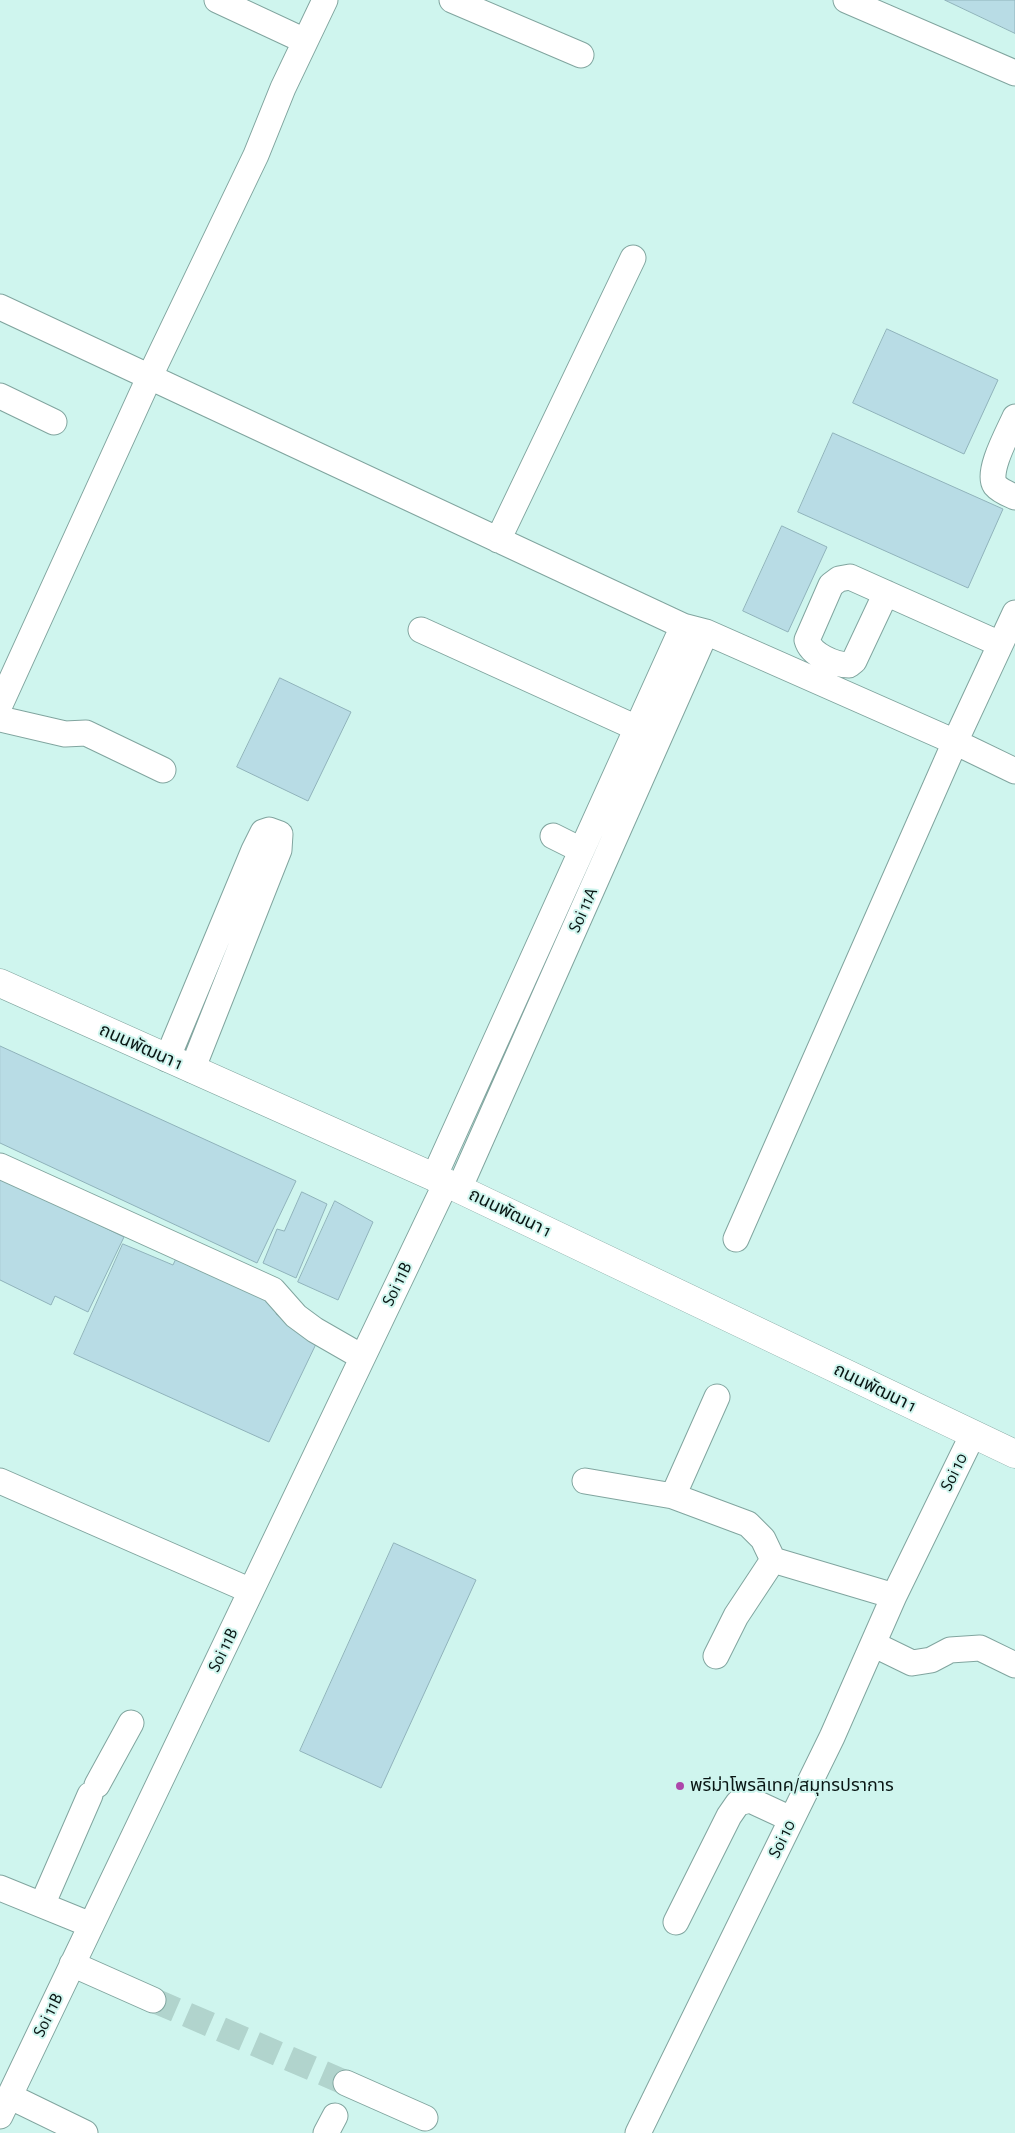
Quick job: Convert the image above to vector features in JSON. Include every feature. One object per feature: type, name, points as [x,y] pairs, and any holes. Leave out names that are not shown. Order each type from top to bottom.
[{"type":"main road","name":"ถนนพัฒนา 1","points":[[0,983],[446,1183],[1015,1454]]},
{"type":"street","points":[[217,0],[305,41]]},
{"type":"street","points":[[0,705],[149,378],[256,155],[283,88],[325,0]]},
{"type":"street","points":[[452,0],[581,55]]},
{"type":"street","points":[[846,0],[1015,73]]},
{"type":"street","points":[[498,540],[633,258]]},
{"type":"street","points":[[0,307],[683,626],[706,632],[955,742],[1015,771]]},
{"type":"street","points":[[0,396],[54,422]]},
{"type":"street","points":[[1015,417],[992,471],[994,483],[1002,492],[1015,498]]},
{"type":"street","points":[[886,593],[1000,644]]},
{"type":"street","points":[[736,1239],[955,742],[1015,613]]},
{"type":"street","points":[[446,1183],[566,885],[683,626]]},
{"type":"street","points":[[420,630],[659,738]]},
{"type":"street","name":"Soi 11A","points":[[446,1183],[589,896],[706,632]]},
{"type":"street","points":[[0,719],[65,734],[86,733],[163,770]]},
{"type":"street","points":[[618,771],[640,782]]},
{"type":"street","points":[[167,1059],[263,832],[269,830],[280,834],[279,850],[192,1070]]},
{"type":"street","points":[[553,836],[581,850]]},
{"type":"street","points":[[566,885],[589,896]]},
{"type":"street","points":[[0,1166],[274,1290],[296,1316],[315,1330],[362,1358]]},
{"type":"street","name":"Soi 11B","points":[[5,2106],[446,1183]]},
{"type":"street","points":[[673,1496],[717,1397]]},
{"type":"street","name":"Soi 10","points":[[638,2133],[832,1737],[894,1596],[973,1434]]},
{"type":"street","points":[[0,1481],[251,1591]]},
{"type":"street","points":[[585,1481],[673,1496],[748,1524],[763,1539],[773,1560],[894,1596]]},
{"type":"street","points":[[716,1656],[736,1616],[773,1560]]},
{"type":"street","points":[[873,1644],[912,1663],[931,1660],[950,1650],[980,1648],[1015,1665]]},
{"type":"street","points":[[42,1905],[94,1790],[131,1723]]},
{"type":"street","points":[[676,1922],[729,1816],[738,1803],[750,1800],[791,1819]]},
{"type":"street","points":[[0,1888],[91,1925]]},
{"type":"street","points":[[72,1964],[153,2000]]},
{"type":"street","points":[[346,2084],[425,2118]]},
{"type":"street","points":[[5,2106],[85,2133]]},
{"type":"building","points":[[945,0],[1015,0],[1015,33]]},
{"type":"building","points":[[887,329],[998,380],[964,454],[853,403]]},
{"type":"building","points":[[833,433],[1003,509],[968,588],[798,512]]},
{"type":"building","points":[[782,526],[827,547],[788,632],[743,611]]},
{"type":"building","points":[[280,678],[351,712],[308,801],[237,767]]},
{"type":"building","points":[[0,1046],[296,1181],[257,1263],[0,1143]]},
{"type":"building","points":[[0,1177],[124,1237],[88,1312],[55,1296],[51,1305],[0,1280]]},
{"type":"building","points":[[302,1192],[327,1204],[296,1278],[263,1263],[277,1229],[284,1231]]},
{"type":"building","points":[[335,1201],[373,1222],[338,1300],[298,1282]]},
{"type":"building","points":[[123,1244],[173,1265],[179,1252],[280,1305],[276,1314],[316,1344],[269,1442],[74,1354]]},
{"type":"building","points":[[394,1543],[476,1580],[381,1788],[300,1751]]},
{"type":"tunnel","points":[[153,2000],[346,2083]]},
{"type":"place","name":"พรีม่าโพรลิเทค/สมุทรปราการ","points":[[680,1786]]}]
